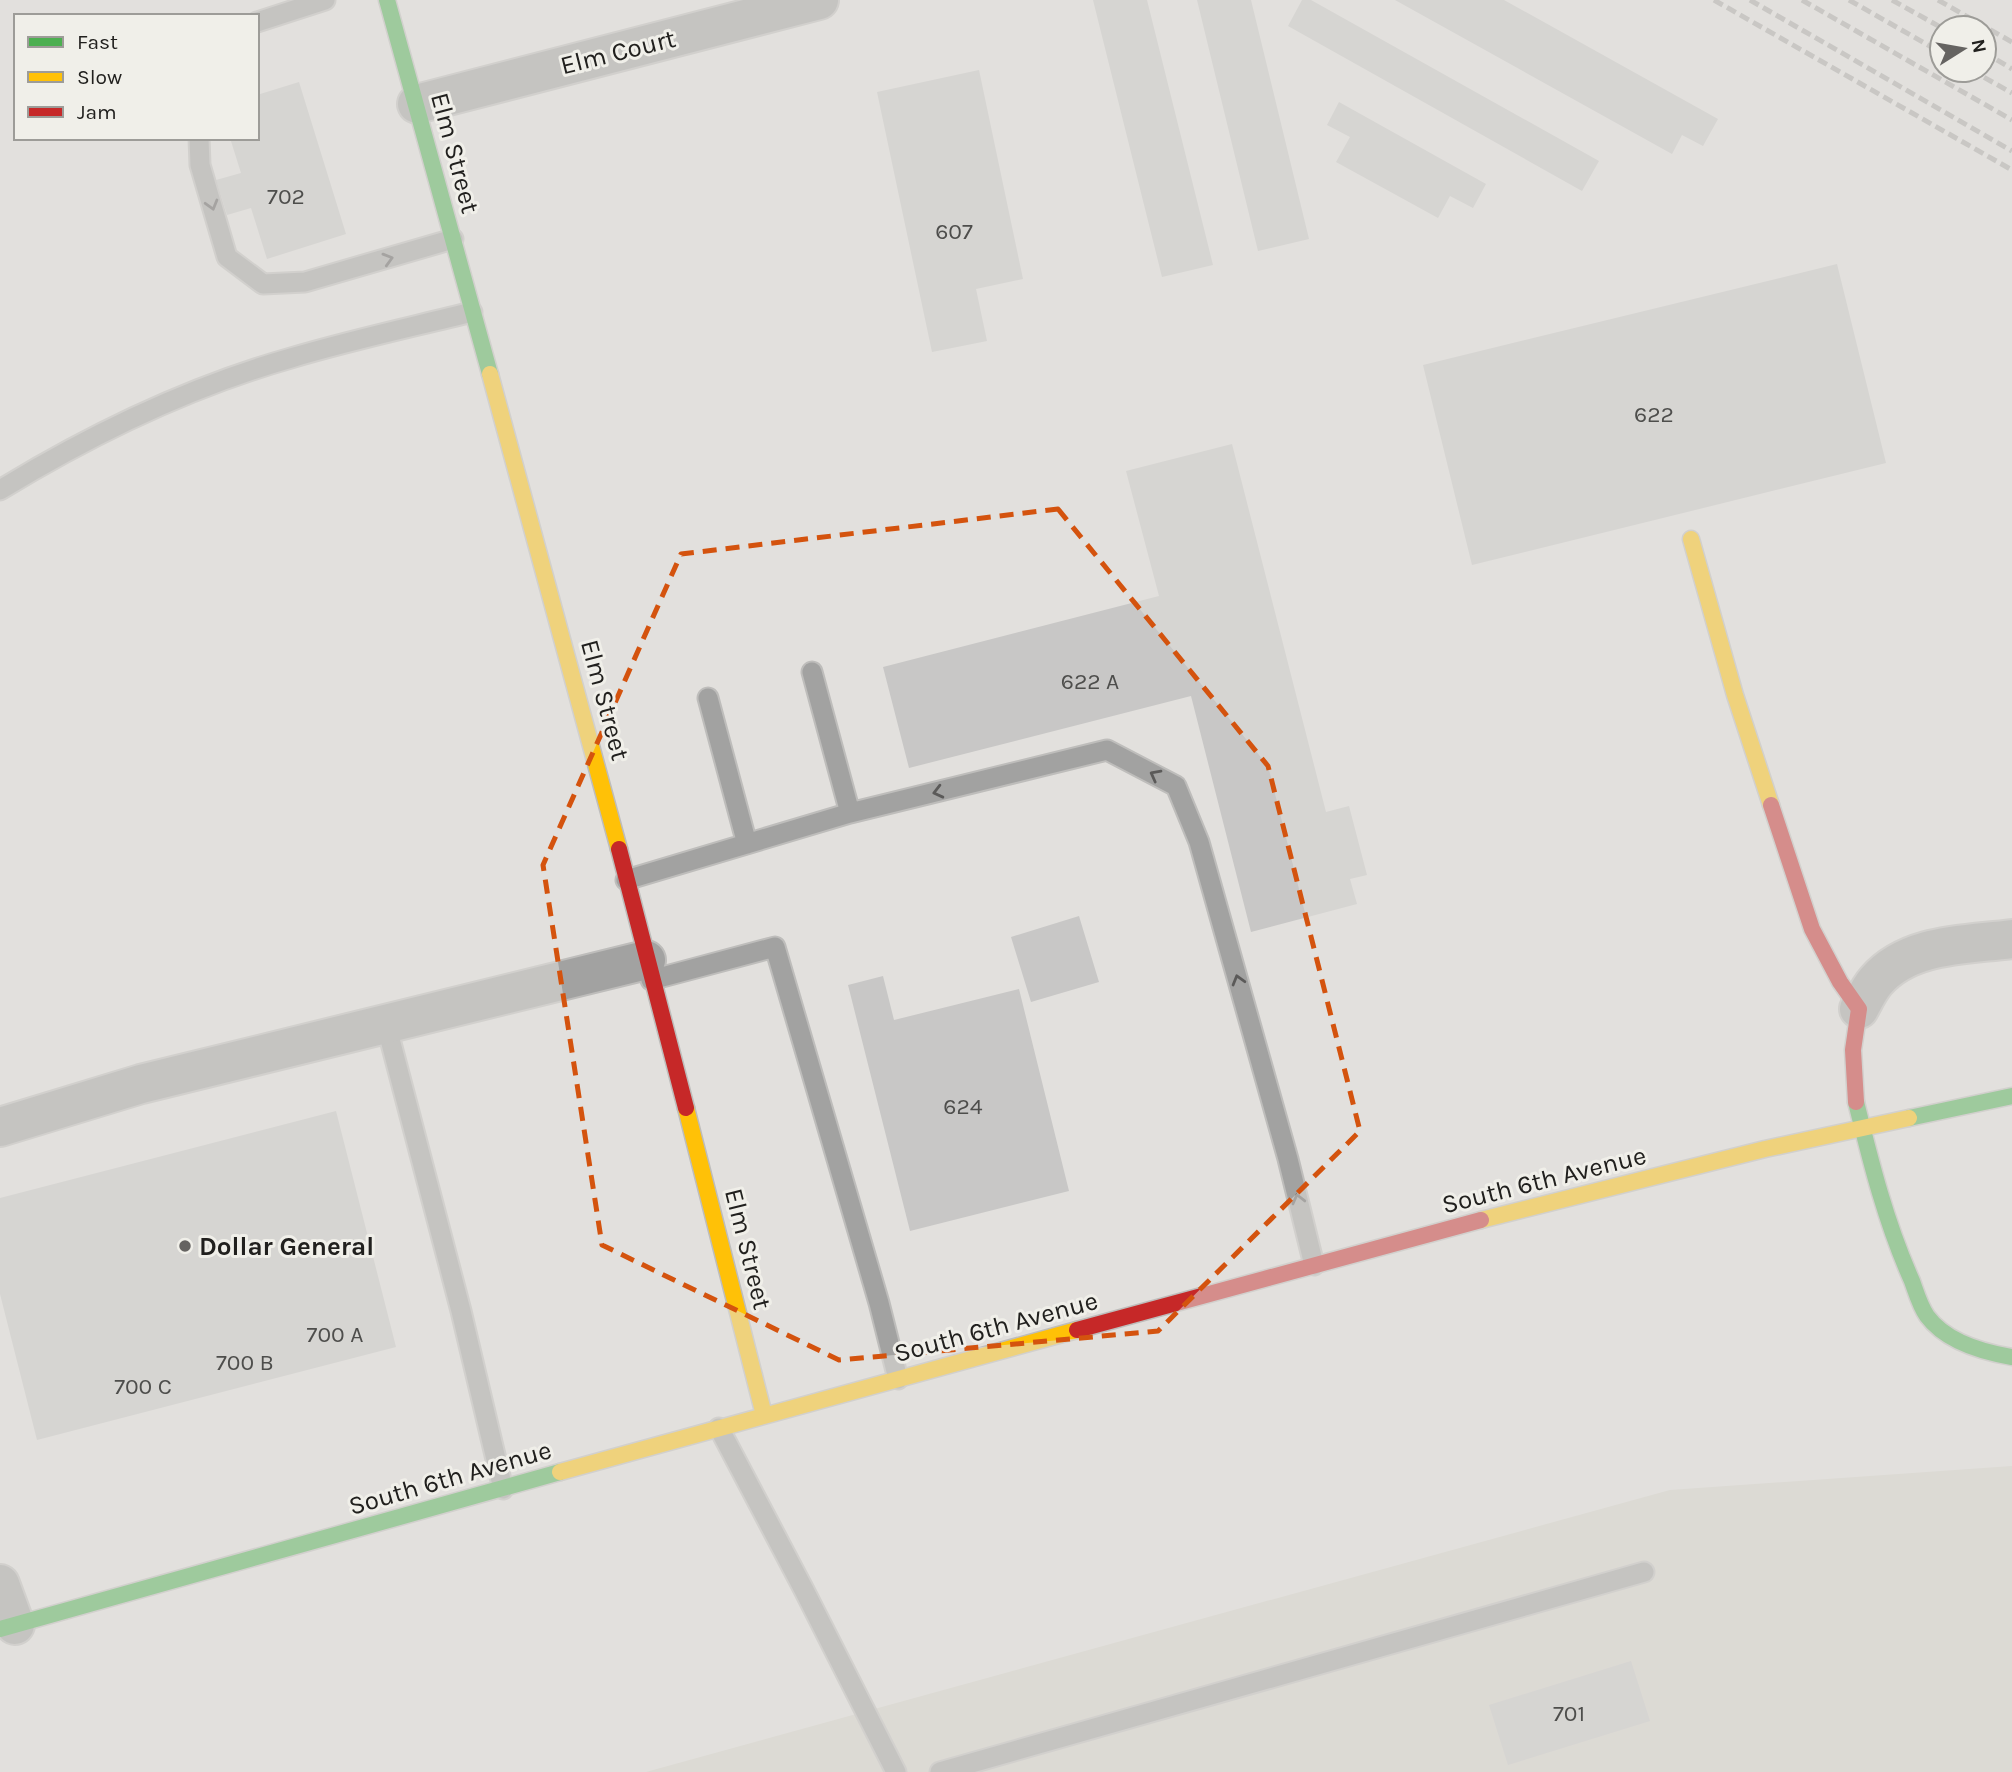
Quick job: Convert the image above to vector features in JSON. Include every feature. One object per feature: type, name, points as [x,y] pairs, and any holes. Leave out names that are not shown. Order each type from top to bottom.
[{"type":"street","name":"Elm Street","points":[[387,0],[603,785],[764,1415]]},
{"type":"street","name":"Elm Court","points":[[417,104],[819,0]]},
{"type":"street","points":[[1691,539],[1735,695],[1812,929],[1840,982],[1859,1009]]},
{"type":"street","points":[[2012,939],[1927,950],[1899,962],[1876,981],[1859,1009],[1853,1050],[1854,1093],[1881,1202],[1902,1260],[1927,1315],[1952,1338],[1983,1352],[2012,1357]]},
{"type":"street","points":[[0,1127],[141,1084],[386,1024],[649,970]]},
{"type":"street","name":"South 6th Avenue","points":[[7,1627],[764,1415],[1492,1217],[1765,1149],[2012,1096]]},
{"type":"street","points":[[0,1584],[7,1627]]},
{"type":"lane","points":[[259,21],[325,0]]},
{"type":"lane","points":[[199,140],[200,165],[227,257],[263,284],[305,282],[453,239]]},
{"type":"lane","points":[[0,490],[104,432],[177,398],[289,358],[472,312]]},
{"type":"lane","points":[[812,672],[850,813]]},
{"type":"lane","points":[[708,698],[747,844]]},
{"type":"lane","points":[[626,880],[850,813],[1107,750],[1175,786],[1199,842],[1288,1159],[1314,1265]]},
{"type":"lane","points":[[649,970],[775,947],[879,1303],[898,1379]]},
{"type":"lane","points":[[386,1024],[461,1311],[503,1489]]},
{"type":"lane","points":[[719,1428],[896,1772]]},
{"type":"lane","points":[[940,1772],[1644,1572]]},
{"type":"highlighted area","points":[[1058,509],[1268,766],[1360,1131],[1158,1331],[839,1360],[602,1245],[543,865],[681,554]]},
{"type":"shaded area","points":[[2012,1466],[2012,1772],[646,1772],[1670,1490]]},
{"type":"building","points":[[1093,0],[1147,0],[1213,265],[1162,277]]},
{"type":"building","points":[[1197,0],[1251,0],[1309,239],[1258,251]]},
{"type":"building","points":[[1302,0],[1311,0],[1599,161],[1582,191],[1288,26]]},
{"type":"building","points":[[1395,0],[1504,0],[1718,119],[1703,146],[1682,135],[1672,154]]},
{"type":"building","points":[[979,70],[1023,279],[976,289],[987,341],[932,352],[877,92]]},
{"type":"building","points":[[299,82],[346,234],[267,259],[251,208],[227,215],[216,180],[241,173],[231,140],[259,140],[259,94]]},
{"type":"building","points":[[1339,102],[1486,184],[1473,208],[1450,196],[1438,218],[1336,162],[1350,137],[1327,125]]},
{"type":"building","points":[[1837,264],[1886,463],[1472,565],[1423,365]]},
{"type":"building","points":[[1232,444],[1326,812],[1349,806],[1367,875],[1350,879],[1357,904],[1251,932],[1191,696],[909,768],[883,667],[1159,596],[1126,471]]},
{"type":"building","points":[[1079,916],[1099,982],[1031,1002],[1011,937]]},
{"type":"building","points":[[883,976],[894,1020],[1019,989],[1069,1191],[910,1231],[848,985]]},
{"type":"building","name":"Dollar General","points":[[336,1111],[396,1347],[37,1440],[0,1294],[0,1198]]},
{"type":"building","points":[[1631,1661],[1650,1721],[1508,1765],[1489,1705]]},
{"type":"railway","points":[[1714,0],[2012,170]]},
{"type":"railway","points":[[1750,0],[2012,151]]},
{"type":"railway","points":[[1802,0],[2012,120]]},
{"type":"railway","points":[[1849,0],[1928,45]]},
{"type":"railway","points":[[1892,0],[1928,20]]},
{"type":"railway","points":[[1938,0],[2012,42]]},
{"type":"railway","points":[[1998,60],[2012,69]]},
{"type":"railway","points":[[1996,84],[2012,93]]},
{"type":"traffic: fast","points":[[387,0],[490,374]]},
{"type":"traffic: fast","points":[[1909,1118],[2012,1096]]},
{"type":"traffic: fast","points":[[1856,1102],[1887,1215],[1925,1312],[1935,1325],[1954,1339],[1977,1349],[2012,1357]]},
{"type":"traffic: fast","points":[[0,1629],[560,1472]]},
{"type":"traffic: slow","points":[[490,374],[619,849]]},
{"type":"traffic: slow","points":[[1691,539],[1735,695],[1771,805]]},
{"type":"traffic: slow","points":[[686,1108],[764,1415]]},
{"type":"traffic: slow","points":[[1481,1220],[1765,1149],[1909,1118]]},
{"type":"traffic: slow","points":[[560,1472],[1077,1330]]},
{"type":"traffic: jam","points":[[1771,805],[1812,929],[1840,982],[1859,1009],[1853,1050],[1856,1102]]},
{"type":"traffic: jam","points":[[619,849],[686,1108]]},
{"type":"traffic: jam","points":[[1077,1330],[1481,1220]]},
{"type":"place","name":"Dollar General","points":[[185,1246]]}]
